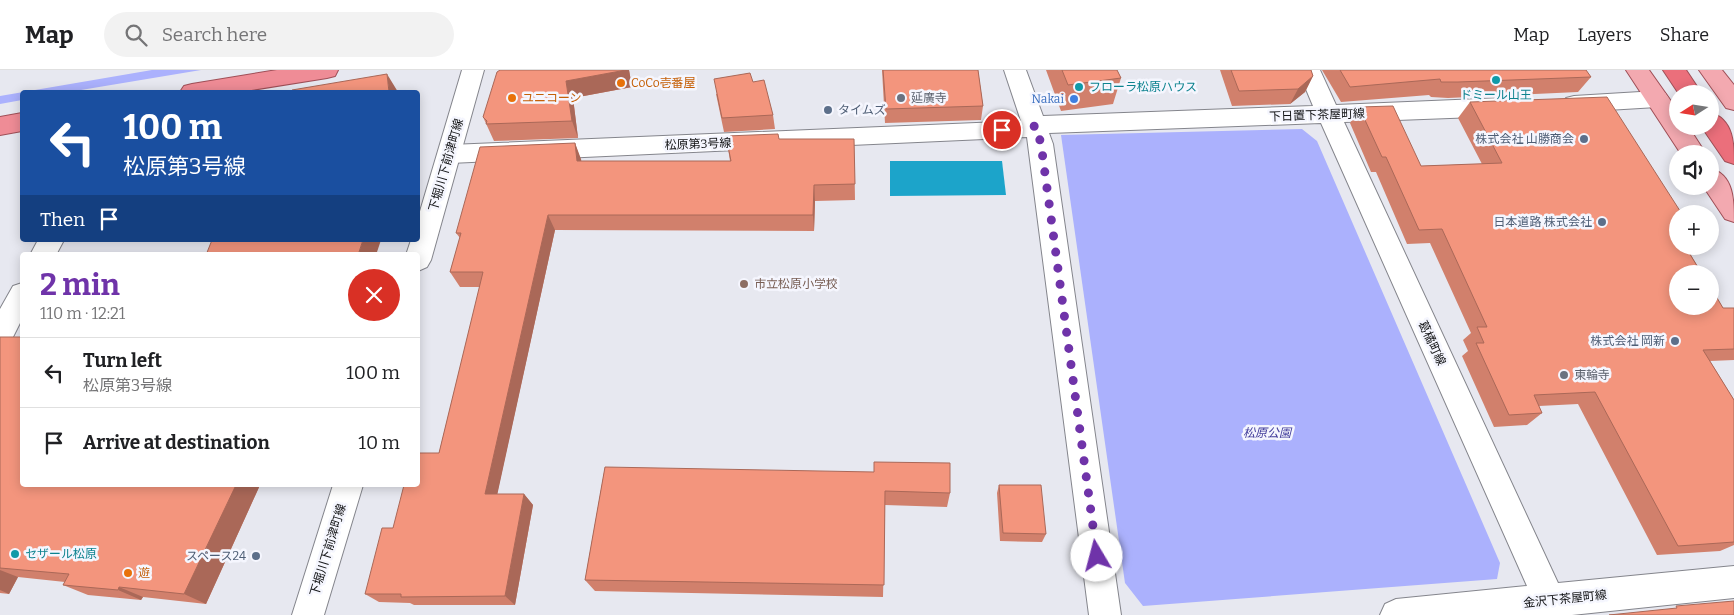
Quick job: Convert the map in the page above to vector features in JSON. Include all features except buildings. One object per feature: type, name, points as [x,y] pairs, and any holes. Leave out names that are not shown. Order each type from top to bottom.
[{"type":"highway","points":[[204,90],[327,70]]},
{"type":"highway","points":[[1674,70],[1689,85]]},
{"type":"highway","points":[[0,126],[20,122]]},
{"type":"highway","points":[[1719,134],[1734,155]]},
{"type":"main road","points":[[1637,70],[1688,145]]},
{"type":"main road","points":[[1710,70],[1734,102]]},
{"type":"main road","points":[[1719,190],[1734,212]]},
{"type":"street","name":"下堀川下前津町線","points":[[420,253],[473,70]]},
{"type":"street","points":[[1015,70],[1041,144],[1105,615]]},
{"type":"street","name":"葛橘町線","points":[[1309,70],[1553,608]]},
{"type":"street","points":[[1556,104],[1657,99]]},
{"type":"street","name":"下日置下茶屋町線","points":[[1036,126],[1528,106]]},
{"type":"street","name":"松原第3号線","points":[[450,154],[1011,130],[1036,126]]},
{"type":"street","points":[[0,335],[20,298]]},
{"type":"street","name":"下堀川下前津町線","points":[[308,615],[347,487]]},
{"type":"street","name":"金沢下茶屋町線","points":[[1396,615],[1553,608],[1734,582]]},
{"type":"green space","points":[[152,70],[201,70],[81,90],[35,90]]},
{"type":"green space","points":[[20,92],[20,100],[0,104],[0,96]]},
{"type":"green space","name":"松原公園","points":[[1302,129],[1317,141],[1500,563],[1497,579],[1143,606],[1125,583],[1061,135]]},
{"type":"shaded area","points":[[890,161],[1002,161],[1006,195],[890,196]]},
{"type":"place","name":"ドミール山王","points":[[1496,80]]},
{"type":"place","name":"CoCo壱番屋","points":[[621,83]]},
{"type":"place","name":"フローラ松原ハウス","points":[[1079,87]]},
{"type":"place","name":"ユニコーン","points":[[512,98]]},
{"type":"place","name":"延廣寺","points":[[901,98]]},
{"type":"place","name":"Nakai","points":[[1074,99]]},
{"type":"place","name":"タイムズ","points":[[828,110]]},
{"type":"place","name":"株式会社 山勝商会","points":[[1584,139]]},
{"type":"place","name":"日本道路 株式会社","points":[[1602,222]]},
{"type":"place","name":"市立松原小学校","points":[[744,284]]},
{"type":"place","name":"株式会社 岡新","points":[[1675,341]]},
{"type":"place","name":"東輪寺","points":[[1564,375]]},
{"type":"place","name":"セザール松原","points":[[15,554]]},
{"type":"place","name":"スペース24","points":[[256,556]]},
{"type":"place","name":"遊","points":[[128,573]]},
{"type":"route","points":[[1002,130],[1020,130],[1036,126],[1041,144],[1097,556]]}]
